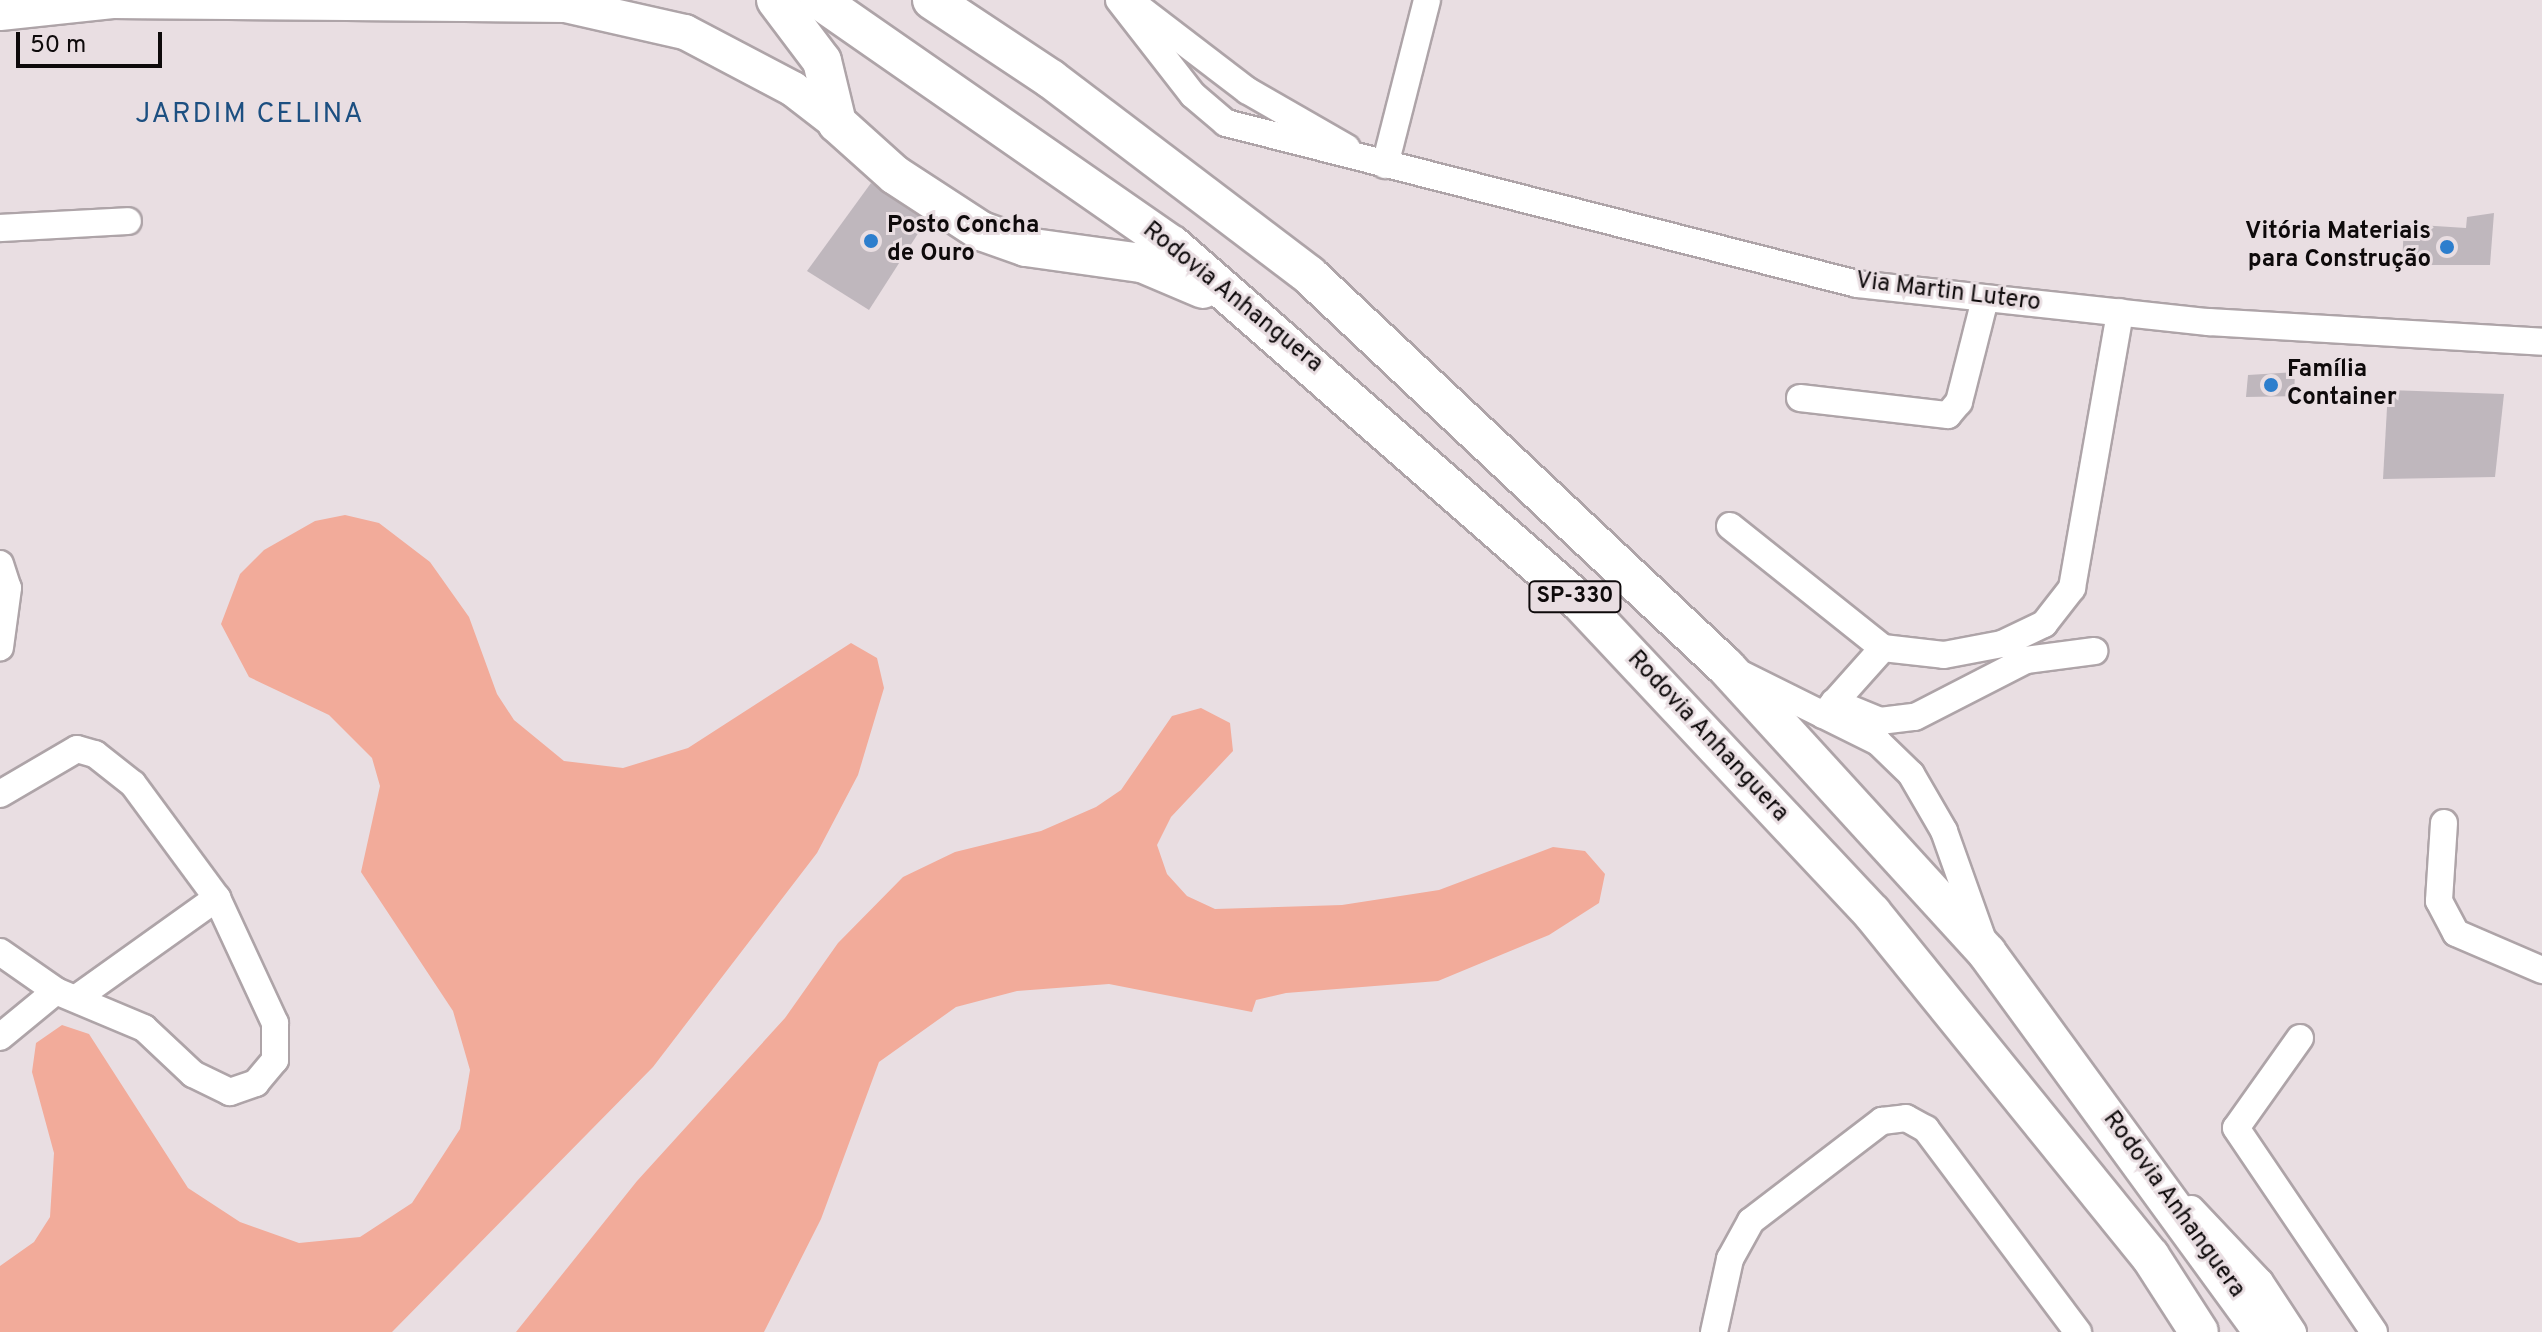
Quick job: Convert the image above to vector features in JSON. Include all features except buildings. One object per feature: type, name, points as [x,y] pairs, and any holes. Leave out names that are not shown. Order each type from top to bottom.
[{"type":"highway","points":[[776,0],[822,61],[837,123],[895,175],[981,231],[1026,247],[1156,267],[1291,343]]},
{"type":"highway","name":"Rodovia Anhanguera","points":[[819,0],[1172,245],[1291,343],[1581,603],[1872,913],[2150,1256],[2199,1332]]},
{"type":"highway","name":"Rodovia Anhanguera","points":[[932,0],[1051,79],[1309,275],[1726,667],[1987,953],[2135,1149],[2263,1332]]},
{"type":"main road","points":[[0,13],[113,0],[536,4],[619,13],[685,32],[793,89],[837,123]]},
{"type":"street","points":[[1119,0],[1218,118]]},
{"type":"street","name":"Via Martin Lutero","points":[[1130,0],[1242,86],[1377,162]]},
{"type":"street","points":[[1377,162],[1427,0]]},
{"type":"street","points":[[1218,118],[1218,93],[1242,86]]},
{"type":"street","name":"Via Martin Lutero","points":[[1218,118],[1377,162],[1857,284],[2120,312],[2542,342]]},
{"type":"street","points":[[0,228],[128,221]]},
{"type":"street","points":[[1800,398],[1948,415],[1959,402],[1985,299]]},
{"type":"street","points":[[1730,526],[1883,648],[1944,655],[2002,644],[2044,624],[2072,588],[2120,312]]},
{"type":"street","points":[[0,564],[8,588],[0,647]]},
{"type":"street","points":[[1828,708],[1883,648]]},
{"type":"street","points":[[1726,667],[1828,708],[1880,721],[1915,717],[2026,660],[2094,651]]},
{"type":"street","points":[[1828,708],[1878,742],[1911,774],[1944,831],[1987,953]]},
{"type":"street","points":[[0,794],[77,749],[95,754],[133,784],[217,898],[275,1023],[275,1060],[256,1083],[230,1092],[193,1074],[144,1028],[67,994],[0,952]]},
{"type":"street","points":[[2444,823],[2439,901],[2456,933],[2542,970]]},
{"type":"street","points":[[0,1037],[217,898]]},
{"type":"street","points":[[2300,1038],[2236,1128],[2374,1332]]},
{"type":"street","points":[[1714,1332],[1730,1259],[1751,1221],[1882,1121],[1906,1118],[1926,1129],[2078,1332]]},
{"type":"street","points":[[2135,1149],[2260,1282],[2293,1332]]},
{"type":"shaded area","points":[[345,515],[379,523],[430,562],[469,617],[497,694],[514,720],[564,761],[623,768],[688,748],[851,643],[877,658],[884,688],[858,775],[817,853],[653,1067],[392,1332],[0,1332],[0,1266],[34,1242],[50,1217],[54,1153],[32,1072],[36,1043],[62,1025],[89,1034],[188,1188],[240,1222],[299,1243],[360,1237],[412,1203],[460,1129],[470,1070],[453,1011],[361,872],[380,786],[372,758],[329,715],[249,677],[221,624],[240,574],[264,550],[315,521]]},
{"type":"shaded area","points":[[1201,708],[1230,723],[1233,751],[1171,817],[1157,845],[1167,874],[1187,896],[1215,909],[1342,905],[1439,890],[1553,847],[1585,851],[1605,874],[1599,903],[1549,935],[1438,981],[1286,993],[1256,1000],[1252,1012],[1109,984],[1017,991],[956,1007],[879,1062],[821,1219],[764,1332],[516,1332],[637,1181],[785,1018],[838,943],[903,877],[955,852],[1041,831],[1096,807],[1121,790],[1172,716]]},
{"type":"place","name":"Posto Concha de Ouro","points":[[871,241]]},
{"type":"place","name":"Vitória Materiais para Construção","points":[[2447,247]]},
{"type":"place","name":"Família Container","points":[[2271,385]]},
{"type":"district","name":"JARDIM CELINA","points":[[250,115]]}]
